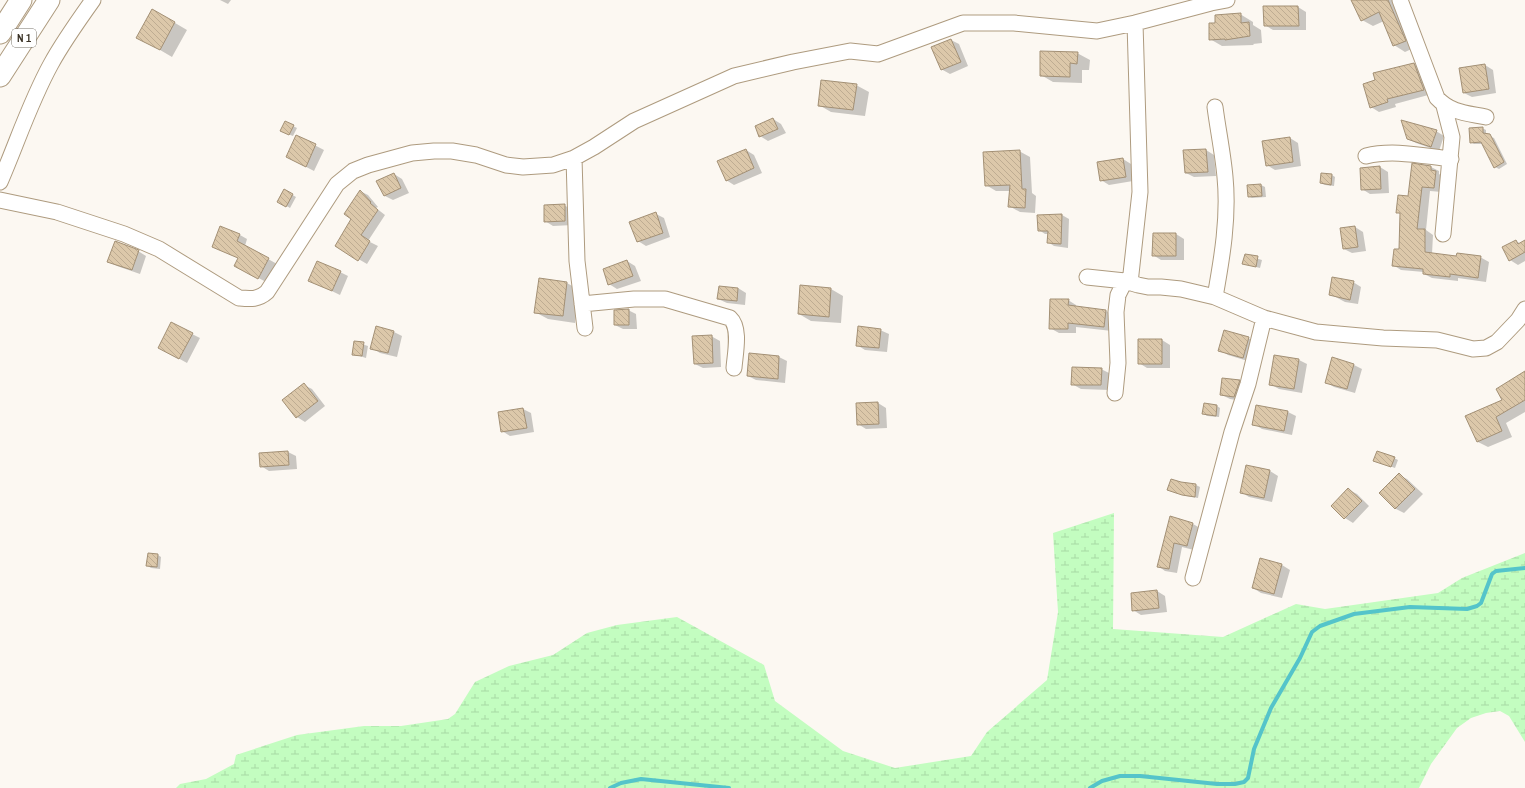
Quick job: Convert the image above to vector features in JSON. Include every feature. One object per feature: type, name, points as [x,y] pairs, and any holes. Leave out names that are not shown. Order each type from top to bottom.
[{"type":"highway","name":"N 1","points":[[0,33],[21,0]]},
{"type":"highway","name":"N 1","points":[[0,76],[49,0]]},
{"type":"street","points":[[0,182],[39,87],[51,63],[93,0]]},
{"type":"street","points":[[0,200],[57,212],[124,234],[159,249],[238,298],[254,299],[261,297],[267,292],[337,184],[353,171],[389,158],[412,152],[452,150],[476,155],[506,165],[523,167],[553,165],[574,158],[634,121],[734,76],[793,62],[850,51],[878,54],[963,23],[1014,23],[1097,31],[1227,0]]},
{"type":"street","points":[[1400,0],[1437,98],[1444,106],[1455,111],[1486,117]]},
{"type":"street","points":[[1115,393],[1118,363],[1116,312],[1118,295],[1128,282],[1140,192],[1135,23]]},
{"type":"street","points":[[1443,234],[1451,159],[1452,134],[1444,106]]},
{"type":"street","points":[[1215,107],[1225,178],[1226,204],[1222,256],[1215,297]]},
{"type":"street","points":[[1366,156],[1388,153],[1451,159]]},
{"type":"street","points":[[574,158],[577,261],[585,328]]},
{"type":"street","points":[[1087,277],[1128,282],[1148,287],[1181,289],[1215,297],[1264,318],[1316,332],[1437,340],[1474,349],[1486,348],[1497,342],[1518,320],[1525,309]]},
{"type":"street","points":[[582,304],[634,299],[665,299],[730,318],[734,322],[737,330],[734,368]]},
{"type":"street","points":[[1193,578],[1232,432],[1248,384],[1264,318]]},
{"type":"green space","points":[[1114,513],[1113,629],[1223,637],[1296,604],[1325,609],[1438,593],[1462,578],[1525,553],[1525,742],[1509,716],[1500,711],[1486,713],[1471,718],[1457,728],[1431,764],[1419,788],[176,788],[180,784],[206,779],[234,764],[236,755],[297,735],[364,726],[401,726],[448,719],[455,714],[475,682],[509,666],[553,655],[587,633],[617,625],[677,617],[764,665],[775,701],[843,751],[895,768],[971,756],[987,732],[1047,680],[1058,612],[1053,533]]},
{"type":"building","points":[[1351,0],[1388,0],[1406,41],[1393,46],[1379,12],[1361,21]]},
{"type":"building","points":[[1263,6],[1298,6],[1299,26],[1264,26]]},
{"type":"building","points":[[152,9],[175,22],[160,50],[136,38]]},
{"type":"building","points":[[1241,13],[1241,23],[1249,22],[1250,36],[1225,40],[1209,40],[1209,23],[1215,23],[1215,15]]},
{"type":"building","points":[[951,39],[961,62],[941,70],[931,47]]},
{"type":"building","points":[[1040,51],[1078,52],[1077,64],[1070,63],[1070,77],[1040,76]]},
{"type":"building","points":[[1414,63],[1424,90],[1387,99],[1388,102],[1370,108],[1363,84],[1375,80],[1373,73]]},
{"type":"building","points":[[1485,64],[1489,89],[1463,93],[1459,68]]},
{"type":"building","points":[[821,80],[857,84],[853,110],[818,106]]},
{"type":"building","points":[[773,118],[778,129],[759,137],[755,126]]},
{"type":"building","points":[[1401,120],[1437,130],[1431,147],[1407,139]]},
{"type":"building","points":[[285,121],[294,125],[289,135],[280,131]]},
{"type":"building","points":[[1483,127],[1483,133],[1490,134],[1504,162],[1494,168],[1481,142],[1470,143],[1469,128]]},
{"type":"building","points":[[296,135],[316,144],[306,167],[286,157]]},
{"type":"building","points":[[1290,137],[1293,162],[1266,166],[1262,141]]},
{"type":"building","points":[[746,149],[754,168],[726,181],[717,161]]},
{"type":"building","points":[[1206,149],[1208,172],[1185,173],[1183,150]]},
{"type":"building","points":[[1020,150],[1022,189],[1026,189],[1025,208],[1008,207],[1010,185],[985,186],[983,152]]},
{"type":"building","points":[[1123,158],[1126,177],[1100,181],[1097,162]]},
{"type":"building","points":[[1412,163],[1431,166],[1431,170],[1436,171],[1434,188],[1422,187],[1417,229],[1425,229],[1425,252],[1456,256],[1457,253],[1481,256],[1478,278],[1450,274],[1450,277],[1423,274],[1423,269],[1392,266],[1394,249],[1399,249],[1400,213],[1396,213],[1398,195],[1408,196]]},
{"type":"building","points":[[1380,166],[1381,189],[1361,190],[1360,168]]},
{"type":"building","points":[[394,173],[401,188],[384,196],[376,181]]},
{"type":"building","points":[[1321,173],[1332,174],[1331,185],[1320,183]]},
{"type":"building","points":[[1261,184],[1262,196],[1248,197],[1247,185]]},
{"type":"building","points":[[284,189],[293,194],[286,207],[277,202]]},
{"type":"building","points":[[360,190],[371,202],[370,203],[378,210],[361,235],[370,241],[358,261],[335,246],[351,219],[344,214]]},
{"type":"building","points":[[565,204],[565,221],[544,222],[544,205]]},
{"type":"building","points":[[656,212],[663,233],[637,242],[629,222]]},
{"type":"building","points":[[1062,214],[1061,244],[1047,243],[1048,231],[1038,231],[1037,215]]},
{"type":"building","points":[[220,226],[240,234],[237,241],[269,258],[258,279],[234,266],[238,258],[212,247]]},
{"type":"building","points":[[1355,226],[1358,247],[1343,249],[1340,228]]},
{"type":"building","points":[[1153,233],[1176,233],[1176,256],[1152,256]]},
{"type":"building","points":[[1516,240],[1518,244],[1525,240],[1525,252],[1509,261],[1502,247]]},
{"type":"building","points":[[115,241],[139,250],[132,270],[107,262]]},
{"type":"building","points":[[1245,254],[1258,256],[1256,267],[1242,264]]},
{"type":"building","points":[[627,260],[633,276],[608,285],[603,269]]},
{"type":"building","points":[[317,261],[341,271],[332,291],[308,281]]},
{"type":"building","points":[[1332,277],[1354,281],[1350,300],[1329,295]]},
{"type":"building","points":[[539,278],[567,282],[563,316],[534,313]]},
{"type":"building","points":[[800,285],[831,288],[829,317],[798,314]]},
{"type":"building","points":[[719,286],[738,288],[737,301],[717,299]]},
{"type":"building","points":[[1050,299],[1069,299],[1068,305],[1106,310],[1104,327],[1068,323],[1068,329],[1049,329]]},
{"type":"building","points":[[629,309],[629,325],[614,325],[614,310]]},
{"type":"building","points":[[171,322],[193,333],[179,359],[158,348]]},
{"type":"building","points":[[376,326],[394,331],[388,353],[370,349]]},
{"type":"building","points":[[858,326],[881,329],[879,348],[856,346]]},
{"type":"building","points":[[1224,330],[1249,337],[1243,358],[1218,351]]},
{"type":"building","points":[[712,335],[713,363],[694,364],[692,336]]},
{"type":"building","points":[[1138,339],[1162,339],[1162,364],[1138,364]]},
{"type":"building","points":[[354,341],[364,342],[362,356],[352,355]]},
{"type":"building","points":[[749,353],[779,356],[778,379],[747,376]]},
{"type":"building","points":[[1274,355],[1299,359],[1294,389],[1269,385]]},
{"type":"building","points":[[1332,357],[1354,364],[1347,389],[1325,383]]},
{"type":"building","points":[[1072,367],[1102,368],[1101,385],[1071,385]]},
{"type":"building","points":[[1525,371],[1525,400],[1496,417],[1502,431],[1477,442],[1465,416],[1502,400],[1496,389]]},
{"type":"building","points":[[1222,378],[1240,380],[1234,397],[1220,395]]},
{"type":"building","points":[[304,383],[318,401],[296,418],[282,400]]},
{"type":"building","points":[[878,402],[879,424],[857,425],[856,403]]},
{"type":"building","points":[[1204,403],[1217,405],[1216,416],[1202,414]]},
{"type":"building","points":[[1256,405],[1288,411],[1284,431],[1252,425]]},
{"type":"building","points":[[523,408],[527,428],[501,432],[498,412]]},
{"type":"building","points":[[288,451],[289,465],[260,467],[259,453]]},
{"type":"building","points":[[1377,451],[1395,457],[1391,467],[1373,461]]},
{"type":"building","points":[[1246,465],[1270,470],[1264,498],[1240,493]]},
{"type":"building","points":[[1399,473],[1415,489],[1395,509],[1379,493]]},
{"type":"building","points":[[1171,479],[1196,484],[1195,497],[1182,495],[1167,490]]},
{"type":"building","points":[[1348,488],[1362,501],[1344,519],[1331,506]]},
{"type":"building","points":[[1170,516],[1193,523],[1187,546],[1174,543],[1169,569],[1157,567]]},
{"type":"building","points":[[148,553],[158,554],[157,567],[146,566]]},
{"type":"building","points":[[1260,558],[1282,564],[1274,594],[1252,588]]},
{"type":"building","points":[[1157,590],[1159,608],[1132,611],[1131,593]]},
{"type":"waterway","points":[[1090,788],[1102,781],[1120,776],[1140,776],[1217,784],[1235,784],[1244,782],[1248,778],[1254,749],[1271,708],[1300,658],[1312,632],[1320,626],[1354,614],[1410,607],[1467,609],[1477,606],[1481,603],[1492,574],[1496,571],[1525,568]]},
{"type":"waterway","points":[[610,788],[621,783],[641,779],[729,788]]}]
